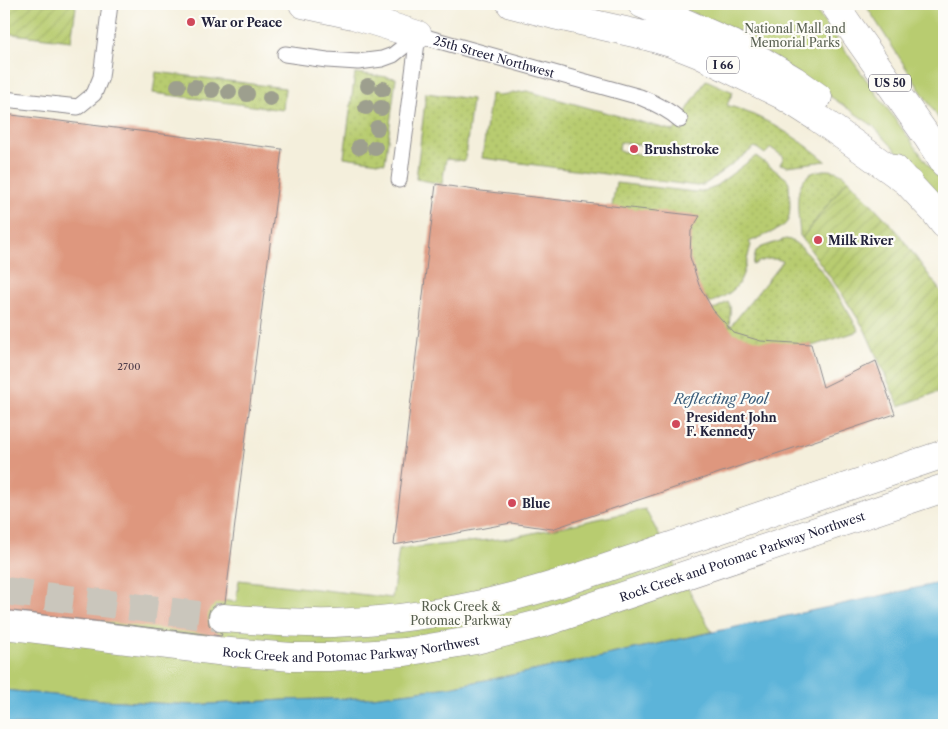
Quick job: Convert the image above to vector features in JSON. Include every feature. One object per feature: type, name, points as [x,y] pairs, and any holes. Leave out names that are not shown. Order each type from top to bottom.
[{"type":"main road","name":"25th Street Northwest","points":[[303,4],[353,15],[418,35]]},
{"type":"main road","name":"I 66","points":[[511,4],[671,43],[699,54],[782,95],[826,123],[909,183],[944,224]]},
{"type":"main road","points":[[642,4],[733,44],[794,80],[854,126],[909,183]]},
{"type":"main road","name":"US 50","points":[[834,4],[928,138],[944,164]]},
{"type":"main road","name":"Rock Creek and Potomac Parkway Northwest","points":[[224,618],[296,623],[373,621],[450,611],[500,600],[579,577],[944,454]]},
{"type":"main road","name":"Rock Creek and Potomac Parkway Northwest","points":[[4,625],[251,655],[329,657],[405,652],[476,640],[543,623],[944,488]]},
{"type":"lane","points":[[4,99],[78,107],[94,94],[101,77],[110,4]]},
{"type":"lane","points":[[285,54],[326,60],[382,60],[393,55],[418,35]]},
{"type":"lane","points":[[400,180],[418,35]]},
{"type":"lane","name":"25th Street Northwest","points":[[418,35],[640,97],[664,108],[680,120]]},
{"type":"green space","points":[[5,4],[73,4],[76,7],[71,41],[4,33]]},
{"type":"green space","name":"National Mall and Memorial Parks","points":[[671,4],[811,4],[944,186],[944,201],[872,125],[732,29]]},
{"type":"green space","name":"National Mall and Memorial Parks","points":[[865,4],[944,4],[944,127]]},
{"type":"green space","points":[[156,72],[285,88],[283,110],[153,93]]},
{"type":"green space","points":[[355,73],[396,78],[385,163],[344,157]]},
{"type":"green space","points":[[706,80],[733,92],[727,105],[754,115],[779,128],[826,161],[787,166],[780,164],[784,157],[771,148],[765,154],[755,147],[708,182],[697,186],[482,158],[491,94],[500,95],[527,91],[674,131]],"holes":[[[620,142],[647,146],[645,155],[619,151]]]},
{"type":"green space","points":[[426,93],[472,99],[465,161],[446,159],[442,184],[416,179]]},
{"type":"green space","points":[[756,156],[787,179],[790,197],[789,219],[781,228],[749,242],[751,245],[743,275],[737,285],[728,294],[710,303],[612,206],[616,183],[695,192],[708,190]]},
{"type":"green space","points":[[824,170],[837,172],[848,179],[802,238],[800,236],[798,213],[799,189],[808,175]]},
{"type":"green space","points":[[848,179],[896,230],[944,296],[944,390],[899,406],[864,328],[802,238]]},
{"type":"green space","points":[[786,239],[805,251],[816,264],[827,278],[859,331],[812,346],[810,343],[687,384],[687,323],[728,302],[730,307],[730,327],[783,261],[768,259],[753,265],[756,251]]},
{"type":"green space","name":"Rock Creek & Potomac Parkway","points":[[645,509],[712,632],[533,671],[449,687],[365,698],[192,705],[103,700],[4,690],[4,571],[236,602],[239,580],[392,598],[399,549],[509,538]]},
{"type":"water","points":[[944,582],[944,725],[4,725],[4,690],[103,700],[192,705],[365,698],[449,687],[533,671]]},
{"type":"building","points":[[4,114],[282,149],[225,603],[216,604],[210,609],[208,616],[209,625],[215,631],[222,634],[221,636],[4,610]]},
{"type":"building","points":[[436,184],[481,191],[700,216],[691,231],[690,257],[699,285],[713,310],[734,333],[761,341],[811,344],[823,387],[876,361],[895,414],[552,529],[511,523],[394,545]]},
{"type":"tunnel","points":[[4,591],[223,618]]},
{"type":"place","name":"War or Peace","points":[[191,22]]},
{"type":"place","name":"Brushstroke","points":[[634,149]]},
{"type":"place","name":"Milk River","points":[[818,240]]},
{"type":"place","name":"President John F. Kennedy","points":[[676,424]]},
{"type":"place","name":"Blue","points":[[512,503]]},
{"type":"water label","name":"Reflecting Pool","points":[[721,399]]}]
